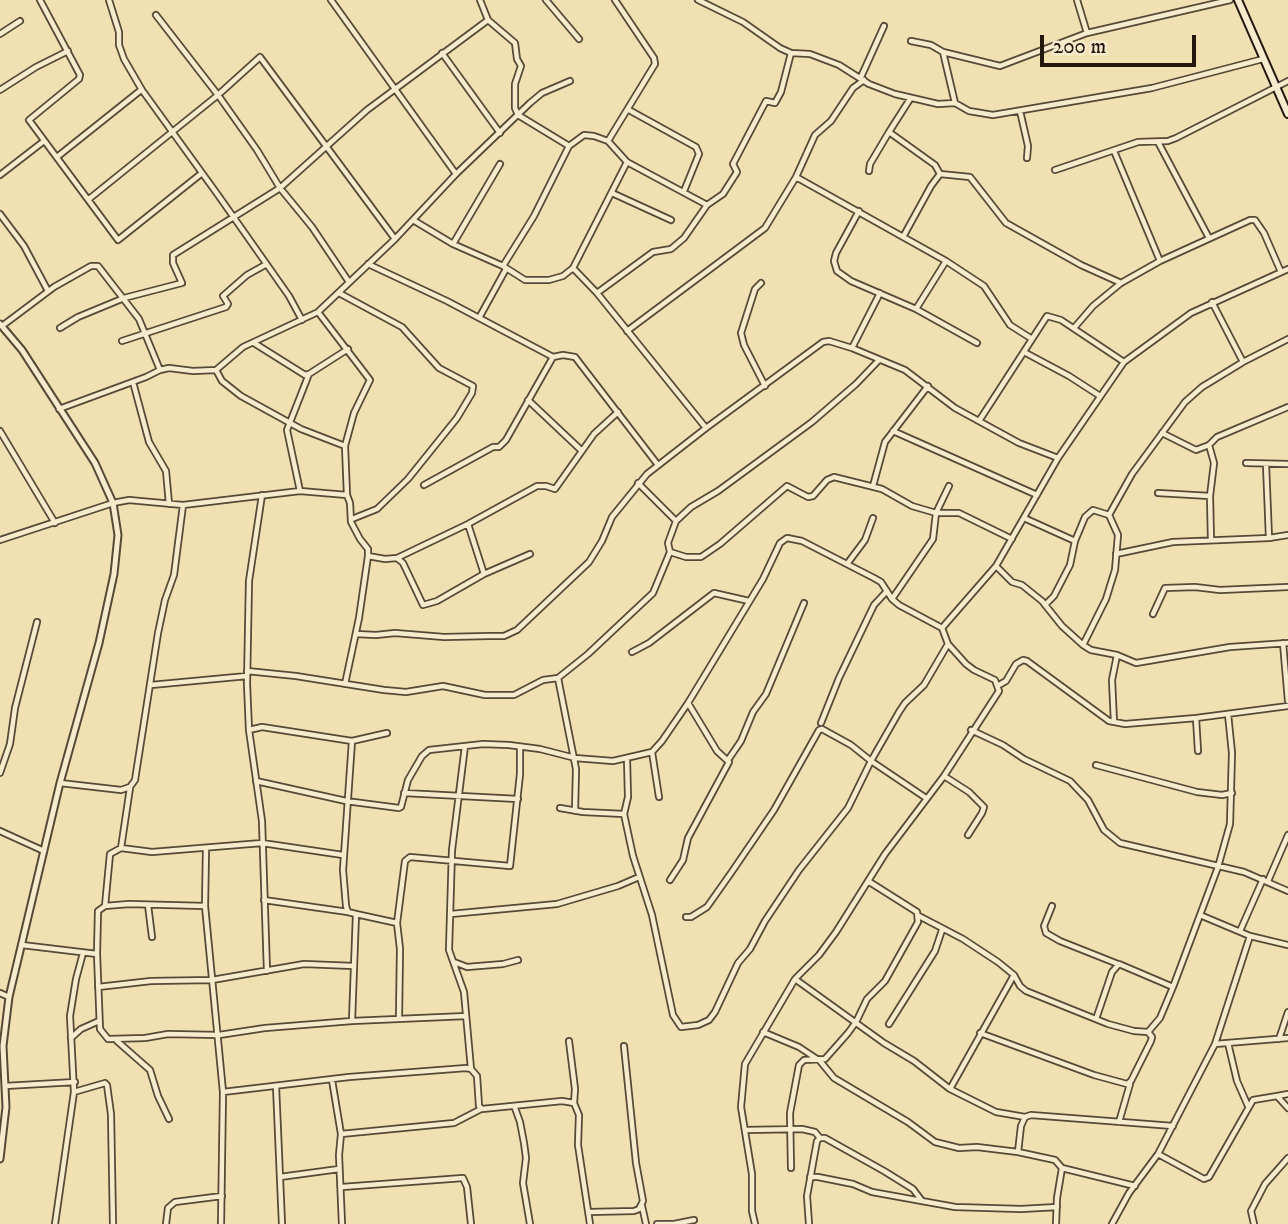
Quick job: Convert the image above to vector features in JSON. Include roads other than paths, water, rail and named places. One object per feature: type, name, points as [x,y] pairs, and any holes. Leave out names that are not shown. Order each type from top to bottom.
[{"type":"main road","points":[[1238,0],[1288,114]]},
{"type":"street","points":[[40,0],[78,68],[79,79],[29,120],[118,240],[202,173]]},
{"type":"street","points":[[109,0],[124,59],[142,90],[289,296],[302,320]]},
{"type":"street","points":[[331,0],[456,174]]},
{"type":"street","points":[[480,0],[488,20],[515,43],[517,59],[521,66],[515,84],[515,108],[518,115],[569,146]]},
{"type":"street","points":[[546,0],[579,39]]},
{"type":"street","points":[[608,141],[655,64],[654,58],[615,0]]},
{"type":"street","points":[[1077,0],[1087,33]]},
{"type":"street","points":[[911,41],[1000,66],[1087,33],[1230,0]]},
{"type":"street","points":[[701,1],[743,22],[791,53],[810,54],[839,65],[910,99],[938,104],[955,103],[969,111],[993,115],[1152,88],[1264,58]]},
{"type":"street","points":[[156,15],[218,95],[257,150],[279,188],[312,227],[349,282]]},
{"type":"street","points":[[60,328],[78,317],[124,298],[182,283],[173,263],[173,255],[234,219],[279,188],[396,88],[488,20]]},
{"type":"street","points":[[0,34],[20,21]]},
{"type":"street","points":[[627,331],[765,228],[796,177],[815,135],[831,121],[862,78],[884,26]]},
{"type":"street","points":[[0,90],[68,51]]},
{"type":"street","points":[[943,52],[955,103]]},
{"type":"street","points":[[442,53],[500,133]]},
{"type":"street","points":[[597,293],[653,252],[671,249],[684,238],[707,205],[723,194],[737,172],[733,164],[766,101],[775,103],[781,92],[791,53]]},
{"type":"street","points":[[89,199],[218,95],[260,57],[395,239]]},
{"type":"street","points":[[59,409],[160,370],[216,370],[253,342],[318,312],[395,239],[456,174],[542,93],[570,81]]},
{"type":"street","points":[[1055,170],[1138,142],[1176,138],[1288,81]]},
{"type":"street","points":[[57,157],[142,90]]},
{"type":"street","points":[[869,171],[870,164],[910,99]]},
{"type":"street","points":[[629,110],[696,147],[699,154],[684,191]]},
{"type":"street","points":[[1020,111],[1028,146],[1027,158]]},
{"type":"street","points":[[889,132],[934,165],[940,174]]},
{"type":"street","points":[[479,318],[575,139],[584,135],[608,141],[627,162],[707,205]]},
{"type":"street","points":[[0,175],[44,141]]},
{"type":"street","points":[[1158,142],[1209,238]]},
{"type":"street","points":[[1114,150],[1160,261]]},
{"type":"street","points":[[413,220],[453,244],[504,267],[525,280],[549,280],[563,276],[573,268],[627,162]]},
{"type":"street","points":[[453,244],[499,164]]},
{"type":"street","points":[[903,237],[940,174]]},
{"type":"street","points":[[940,174],[970,177],[1006,223],[1081,265],[1121,283]]},
{"type":"street","points":[[796,177],[946,261],[984,286],[1010,325],[1032,339]]},
{"type":"street","points":[[612,193],[671,220]]},
{"type":"street","points":[[859,211],[836,253],[834,261],[837,271],[851,281],[916,309],[977,344]]},
{"type":"street","points":[[0,214],[24,246],[48,291]]},
{"type":"street","points":[[1074,328],[1093,306],[1121,283],[1160,261],[1250,220],[1255,220],[1264,233],[1281,272]]},
{"type":"street","points":[[916,309],[946,261]]},
{"type":"street","points":[[368,264],[553,357],[575,357],[658,465]]},
{"type":"street","points":[[0,1159],[6,1107],[1,1046],[9,997],[60,783],[99,643],[114,574],[118,535],[113,503],[95,463],[22,350],[1,325],[48,291],[96,265],[124,298],[146,332],[160,370]]},
{"type":"street","points":[[122,341],[226,307],[228,304],[223,296],[247,275],[265,265]]},
{"type":"street","points":[[573,268],[597,293],[706,428]]},
{"type":"street","points":[[942,628],[996,566],[1058,458],[1124,362],[1191,313],[1288,269]]},
{"type":"street","points":[[761,283],[755,289],[741,333],[744,345],[765,386]]},
{"type":"street","points":[[340,293],[402,327],[439,368],[473,386],[472,393],[457,418],[392,497],[377,509],[352,519]]},
{"type":"street","points":[[852,348],[880,293]]},
{"type":"street","points":[[1212,302],[1243,362]]},
{"type":"street","points":[[318,312],[370,380],[354,413],[345,446],[347,495],[354,530],[368,549],[356,634],[345,684]]},
{"type":"street","points":[[979,421],[1047,316],[1054,316],[1124,362]]},
{"type":"street","points":[[1109,515],[1132,474],[1193,394],[1243,362],[1288,339]]},
{"type":"street","points":[[356,634],[504,636],[517,631],[589,562],[612,517],[638,484],[658,465],[823,342],[829,341],[852,348],[905,370],[955,408],[1019,443],[1058,458]]},
{"type":"street","points":[[253,342],[302,373],[309,374]]},
{"type":"street","points":[[300,491],[287,430],[309,374],[348,349]]},
{"type":"street","points":[[1024,352],[1100,396]]},
{"type":"street","points":[[424,485],[493,447],[499,447],[506,440],[553,357]]},
{"type":"street","points":[[151,685],[247,673],[406,692],[443,686],[485,695],[514,695],[543,680],[558,678],[588,654],[653,593],[670,552],[668,543],[676,521],[691,507],[718,491],[812,422],[879,360]]},
{"type":"street","points":[[216,370],[231,390],[290,423],[345,446]]},
{"type":"street","points":[[134,382],[149,442],[164,466],[169,504]]},
{"type":"street","points":[[873,486],[885,442],[928,386]]},
{"type":"street","points":[[528,400],[582,451]]},
{"type":"street","points":[[1162,433],[1196,450],[1288,407]]},
{"type":"street","points":[[368,556],[397,558],[468,524],[537,486],[555,489],[594,434],[618,412]]},
{"type":"street","points":[[0,431],[55,523]]},
{"type":"street","points":[[893,431],[1037,495]]},
{"type":"street","points":[[1209,445],[1214,463],[1210,496],[1211,540]]},
{"type":"street","points":[[1246,463],[1288,464]]},
{"type":"street","points":[[1266,464],[1269,538]]},
{"type":"street","points":[[670,552],[686,557],[701,557],[787,486],[808,497],[813,496],[827,480],[834,477],[873,486],[912,506],[936,513],[959,513],[1012,539]]},
{"type":"street","points":[[638,484],[676,521]]},
{"type":"street","points":[[892,599],[933,539],[936,513],[949,486]]},
{"type":"street","points":[[0,540],[129,500],[183,505],[300,491],[347,495]]},
{"type":"street","points":[[1158,493],[1210,496]]},
{"type":"street","points":[[262,495],[249,581],[247,673],[249,730],[262,843],[267,971]]},
{"type":"street","points":[[121,848],[130,787],[135,780],[160,624],[174,575],[183,505]]},
{"type":"street","points":[[1045,605],[1054,596],[1070,565],[1075,541],[1085,517],[1093,510],[1109,515],[1118,535],[1115,570],[1106,599],[1083,645]]},
{"type":"street","points":[[847,564],[865,540],[873,518]]},
{"type":"street","points":[[1024,518],[1075,541]]},
{"type":"street","points":[[468,524],[484,574]]},
{"type":"street","points":[[1116,554],[1173,542],[1288,535]]},
{"type":"street","points":[[256,781],[346,801],[399,808],[418,762],[429,750],[483,744],[540,749],[575,758],[613,761],[652,752],[688,703],[780,543],[787,538],[802,541],[874,578],[892,599],[910,612],[942,628],[948,644],[966,664],[999,685]]},
{"type":"street","points":[[397,558],[406,566],[423,605],[530,554]]},
{"type":"street","points":[[755,1224],[752,1211],[752,1174],[741,1107],[745,1064],[795,979],[820,955],[905,825],[944,776],[971,730],[996,696],[999,685],[1006,681],[1016,664],[1027,661],[1109,721],[1125,724],[1228,714],[1288,703],[1285,643],[1230,647],[1136,663],[1117,654],[1091,650],[1083,645],[1062,626],[1045,605],[1022,585],[1009,580],[996,566]]},
{"type":"street","points":[[1153,614],[1165,588],[1220,590],[1288,587]]},
{"type":"street","points":[[821,723],[874,605],[887,591]]},
{"type":"street","points":[[632,652],[649,643],[714,593],[749,601]]},
{"type":"street","points":[[670,880],[683,860],[688,838],[728,760],[741,741],[753,712],[766,694],[804,603]]},
{"type":"street","points":[[0,773],[10,744],[15,708],[37,622]]},
{"type":"street","points":[[627,759],[628,797],[624,814],[630,847],[652,915],[660,946],[662,970],[677,1025],[689,1028],[706,1022],[720,1004],[738,962],[750,949],[792,880],[848,808],[871,761],[905,703],[924,685],[948,644]]},
{"type":"street","points":[[1114,722],[1112,680],[1117,654]]},
{"type":"street","points":[[558,678],[575,758],[575,811]]},
{"type":"street","points":[[688,703],[717,751],[728,760]]},
{"type":"street","points":[[1148,1032],[1160,1018],[1173,987],[1218,867],[1230,824],[1232,753],[1228,714]]},
{"type":"street","points":[[1196,718],[1198,751]]},
{"type":"street","points":[[249,730],[262,727],[352,741],[387,733]]},
{"type":"street","points":[[686,917],[691,917],[707,907],[774,810],[819,730],[822,729],[851,745],[926,798]]},
{"type":"street","points":[[971,730],[1070,781],[1087,800],[1104,830],[1120,843],[1244,872],[1288,891]]},
{"type":"street","points":[[348,912],[343,855],[352,741]]},
{"type":"street","points":[[465,746],[464,771],[457,796],[449,950],[464,992],[471,1069],[477,1076],[479,1106],[482,1109],[515,1108],[562,1101],[574,1103]]},
{"type":"street","points":[[398,1018],[400,949],[397,923],[407,858],[510,866],[518,799],[520,747]]},
{"type":"street","points":[[652,752],[659,797]]},
{"type":"street","points":[[1096,765],[1197,792],[1222,795],[1232,793]]},
{"type":"street","points":[[944,776],[969,792],[984,807],[968,835]]},
{"type":"street","points":[[60,783],[117,790],[130,787]]},
{"type":"street","points":[[404,793],[518,799]]},
{"type":"street","points":[[560,808],[624,814]]},
{"type":"street","points":[[0,831],[44,850]]},
{"type":"street","points":[[1240,931],[1288,835]]},
{"type":"street","points":[[105,906],[110,854],[121,848],[152,852],[262,843],[343,855]]},
{"type":"street","points":[[206,848],[205,906],[223,1092],[221,1224]]},
{"type":"street","points":[[451,914],[557,904],[618,887],[639,877]]},
{"type":"street","points":[[868,881],[917,912],[919,916],[963,939],[1014,975],[1026,991],[1096,1019],[1134,1031],[1148,1032],[1152,1037],[1151,1041],[1130,1084],[1119,1122]]},
{"type":"street","points":[[264,900],[348,912],[397,923]]},
{"type":"street","points":[[205,906],[129,904],[105,906],[98,911],[99,1021],[103,1035],[108,1039],[168,1034],[219,1035],[265,1028],[352,1021],[467,1016]]},
{"type":"street","points":[[148,905],[152,937]]},
{"type":"street","points":[[1052,906],[1044,926],[1046,933],[1173,987]]},
{"type":"street","points":[[352,1021],[356,914]]},
{"type":"street","points":[[1200,915],[1251,936],[1288,945]]},
{"type":"street","points":[[791,1168],[790,1112],[799,1065],[804,1060],[825,1059],[856,1022],[867,999],[886,981],[911,939],[919,916]]},
{"type":"street","points":[[888,1024],[935,951],[942,930]]},
{"type":"street","points":[[1111,1224],[1158,1154],[1215,1044],[1251,936]]},
{"type":"street","points":[[22,945],[97,954]]},
{"type":"street","points":[[55,1224],[75,1082],[70,1016],[83,953]]},
{"type":"street","points":[[451,960],[458,966],[467,967],[518,960]]},
{"type":"street","points":[[98,987],[151,981],[212,980],[304,964],[354,966]]},
{"type":"street","points":[[1096,1019],[1112,972],[1119,964]]},
{"type":"street","points":[[950,1089],[1014,975]]},
{"type":"street","points":[[795,979],[950,1089],[996,1112],[1025,1117],[1052,1116],[1174,1126]]},
{"type":"street","points":[[0,993],[9,997]]},
{"type":"street","points":[[1279,1039],[1288,1012]]},
{"type":"street","points":[[71,1038],[99,1021]]},
{"type":"street","points":[[763,1032],[799,1047],[820,1060],[834,1078],[899,1117],[934,1142],[959,1148],[977,1147],[1017,1152],[1055,1160],[1062,1168],[1135,1186]]},
{"type":"street","points":[[980,1033],[1094,1075],[1130,1084]]},
{"type":"street","points":[[1215,1044],[1288,1038]]},
{"type":"street","points":[[116,1040],[150,1070],[169,1119]]},
{"type":"street","points":[[569,1041],[575,1089],[574,1103],[579,1115],[578,1144],[590,1224]]},
{"type":"street","points":[[1228,1043],[1237,1082],[1248,1107]]},
{"type":"street","points":[[624,1046],[636,1163],[646,1224]]},
{"type":"street","points":[[223,1092],[407,1072],[471,1069]]},
{"type":"street","points":[[332,1080],[341,1134],[339,1169],[342,1224]]},
{"type":"street","points":[[5,1086],[75,1082]]},
{"type":"street","points":[[74,1092],[105,1083],[107,1085],[112,1134],[113,1224]]},
{"type":"street","points":[[276,1086],[282,1224]]},
{"type":"street","points":[[1158,1154],[1204,1179],[1209,1177],[1253,1100],[1288,1094]]},
{"type":"street","points":[[1277,1096],[1288,1108]]},
{"type":"street","points":[[515,1108],[526,1158],[523,1183],[530,1224]]},
{"type":"street","points":[[341,1134],[454,1123],[481,1110]]},
{"type":"street","points":[[1017,1152],[1025,1117]]},
{"type":"street","points":[[744,1130],[791,1129],[815,1132],[820,1138],[831,1141],[913,1189],[922,1202]]},
{"type":"street","points":[[808,1224],[807,1196],[817,1141],[820,1138]]},
{"type":"street","points":[[1254,1224],[1251,1211],[1265,1184],[1288,1158]]},
{"type":"street","points":[[1056,1224],[1062,1168]]},
{"type":"street","points":[[280,1177],[339,1169]]},
{"type":"street","points":[[810,1178],[818,1177],[853,1184],[872,1192],[955,1207],[1057,1207]]},
{"type":"street","points":[[342,1186],[463,1178],[467,1187],[471,1224]]},
{"type":"street","points":[[166,1224],[168,1208],[175,1202],[222,1196]]},
{"type":"street","points":[[589,1212],[634,1211],[642,1206]]},
{"type":"street","points":[[657,1224],[694,1220]]}]
